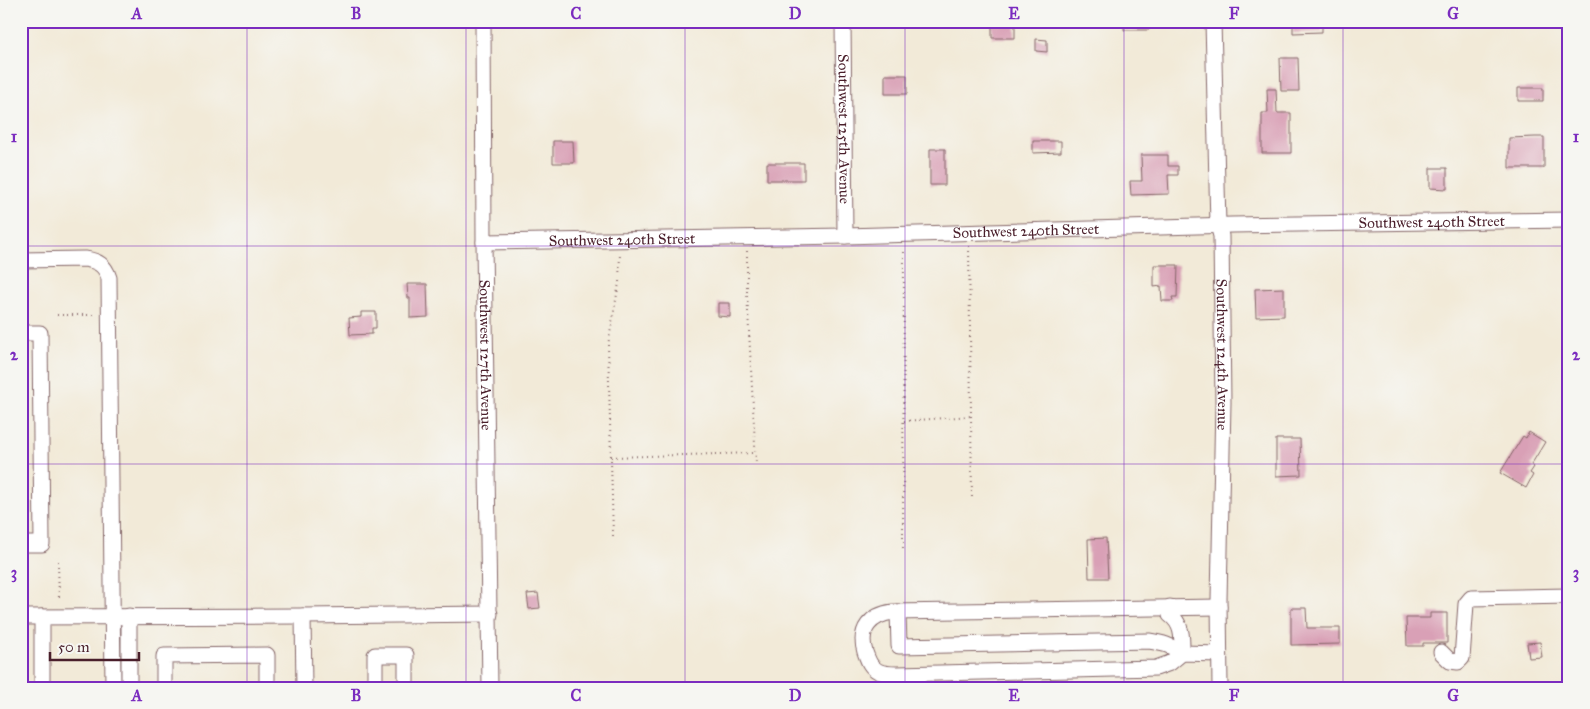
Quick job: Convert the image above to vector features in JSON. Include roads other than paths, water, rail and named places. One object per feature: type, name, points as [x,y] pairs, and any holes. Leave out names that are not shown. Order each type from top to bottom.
[{"type":"street","name":"Southwest 127th Avenue","points":[[483,21],[490,688]]},
{"type":"street","name":"Southwest 125th Avenue","points":[[843,21],[845,236]]},
{"type":"street","name":"Southwest 124th Avenue","points":[[1213,21],[1218,225],[1221,236],[1223,402],[1219,607],[1220,688]]},
{"type":"street","name":"Southwest 240th Street","points":[[484,242],[845,236],[1218,225],[1569,220]]},
{"type":"street","points":[[21,260],[85,259],[96,261],[104,268],[109,278],[113,688]]},
{"type":"street","points":[[21,333],[40,333],[42,544],[21,544]]},
{"type":"street","points":[[1441,652],[1450,661],[1458,662],[1462,658],[1466,604],[1471,598],[1569,596]]},
{"type":"street","points":[[1170,607],[1170,614],[1178,622],[1181,632],[1182,653]]},
{"type":"street","points":[[1182,653],[1170,663],[1156,668],[927,681],[879,672],[873,668],[867,659],[863,645],[865,632],[870,621],[884,613],[1219,607]]},
{"type":"street","points":[[898,612],[899,646],[1149,642],[1164,643],[1182,653],[1219,654]]},
{"type":"street","points":[[21,617],[490,614]]},
{"type":"street","points":[[129,616],[129,688]]},
{"type":"street","points":[[303,616],[304,688]]},
{"type":"street","points":[[42,617],[42,688]]},
{"type":"street","points":[[1149,642],[1181,632]]},
{"type":"street","points":[[164,688],[164,656],[267,655],[267,688]]},
{"type":"street","points":[[375,688],[375,655],[406,655],[406,688]]}]
